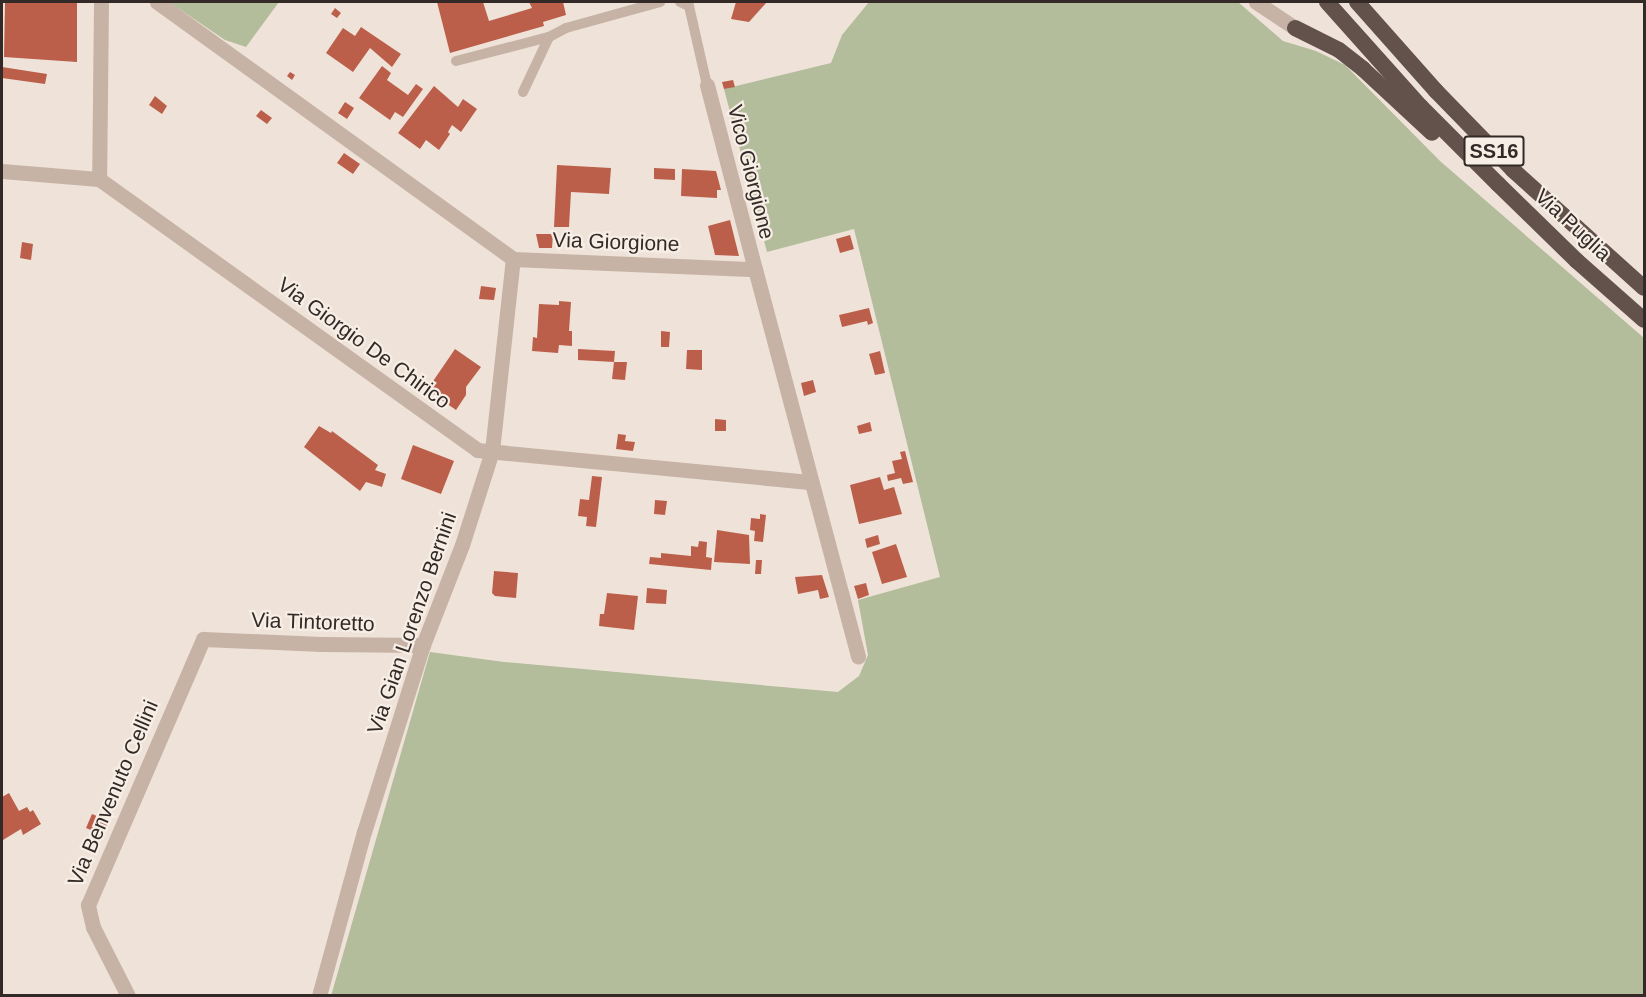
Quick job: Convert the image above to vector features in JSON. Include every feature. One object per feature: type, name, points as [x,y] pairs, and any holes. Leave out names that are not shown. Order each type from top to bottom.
[{"type":"highway","name":"Via Puglia","points":[[1327,2],[1421,107],[1577,261],[1644,320]]},
{"type":"highway","name":"Via Puglia","points":[[1357,2],[1436,91],[1513,170],[1644,288]]},
{"type":"highway","points":[[1295,28],[1339,50],[1364,69],[1472,171],[1498,184]]},
{"type":"street","points":[[2,171],[99,179],[101,2]]},
{"type":"street","points":[[156,2],[513,259]]},
{"type":"street","points":[[1256,2],[1295,28]]},
{"type":"street","name":"Vico Giorgione","points":[[707,85],[755,269]]},
{"type":"street","name":"Via Giorgio De Chirico","points":[[99,179],[477,450],[811,482]]},
{"type":"street","name":"Via Giorgione","points":[[513,259],[755,269]]},
{"type":"street","name":"Via Gian Lorenzo Bernini","points":[[319,996],[364,832],[423,645],[462,544],[492,452],[513,259]]},
{"type":"street","points":[[755,269],[858,657]]},
{"type":"street","name":"Via Tintoretto","points":[[203,639],[423,645]]},
{"type":"street","name":"Via Benvenuto Cellini","points":[[128,996],[93,927],[88,905],[203,639]]},
{"type":"lane","points":[[456,61],[549,37],[566,28],[660,2]]},
{"type":"lane","points":[[680,2],[689,6],[707,85]]},
{"type":"lane","points":[[523,92],[549,37]]},
{"type":"green space","points":[[169,2],[279,2],[246,47],[225,40]]},
{"type":"green space","points":[[869,2],[1238,2],[1283,41],[1316,51],[1345,65],[1440,161],[1644,338],[1644,995],[331,996],[430,652],[504,662],[838,692],[859,676],[868,655],[858,600],[940,577],[854,229],[767,252],[724,89],[831,63],[842,35]]},
{"type":"building","points":[[5,2],[77,2],[77,62],[4,57]]},
{"type":"building","points":[[437,2],[483,2],[489,21],[532,8],[529,2],[563,2],[566,15],[543,22],[544,26],[450,53]]},
{"type":"building","points":[[736,2],[767,2],[749,22],[731,19]]},
{"type":"building","points":[[335,8],[341,13],[337,18],[331,14]]},
{"type":"building","points":[[361,27],[401,54],[392,67],[370,48],[353,72],[326,53],[343,28],[355,36]]},
{"type":"building","points":[[382,66],[391,73],[387,80],[408,95],[416,84],[423,89],[403,117],[395,112],[390,120],[359,98]]},
{"type":"building","points":[[2,67],[47,74],[45,84],[2,78]]},
{"type":"building","points":[[290,72],[295,75],[292,80],[287,76]]},
{"type":"building","points":[[733,80],[735,87],[724,89],[722,82]]},
{"type":"building","points":[[434,86],[458,107],[463,99],[477,109],[461,132],[452,125],[448,132],[450,134],[439,150],[426,140],[420,149],[398,133]]},
{"type":"building","points":[[155,96],[167,106],[162,114],[149,105]]},
{"type":"building","points":[[345,102],[354,108],[347,119],[338,113]]},
{"type":"building","points":[[261,110],[272,118],[267,124],[256,116]]},
{"type":"building","points":[[344,153],[360,164],[353,174],[337,163]]},
{"type":"building","points":[[557,165],[611,168],[609,194],[571,192],[569,227],[554,227]]},
{"type":"building","points":[[654,168],[675,169],[675,180],[654,179]]},
{"type":"building","points":[[682,169],[716,171],[721,190],[717,190],[717,198],[681,196]]},
{"type":"building","points":[[730,220],[739,256],[715,255],[708,226]]},
{"type":"building","points":[[536,234],[553,234],[552,248],[539,248]]},
{"type":"building","points":[[850,235],[854,249],[840,253],[836,239]]},
{"type":"building","points":[[22,242],[33,244],[31,260],[20,258]]},
{"type":"building","points":[[481,286],[496,288],[494,300],[479,299]]},
{"type":"building","points":[[559,301],[571,302],[569,331],[572,331],[572,346],[559,345],[558,353],[532,351],[533,337],[537,338],[539,304],[559,305]]},
{"type":"building","points":[[869,308],[873,323],[868,325],[867,321],[842,327],[839,315]]},
{"type":"building","points":[[661,331],[670,332],[669,347],[661,347]]},
{"type":"building","points":[[455,349],[481,367],[466,387],[466,395],[456,410],[427,390]]},
{"type":"building","points":[[578,349],[615,351],[614,362],[578,360]]},
{"type":"building","points":[[687,350],[702,350],[702,370],[686,369]]},
{"type":"building","points":[[880,351],[885,373],[875,375],[869,354]]},
{"type":"building","points":[[614,362],[627,362],[625,380],[612,379]]},
{"type":"building","points":[[813,380],[816,392],[804,396],[801,383]]},
{"type":"building","points":[[715,419],[726,420],[726,431],[715,431]]},
{"type":"building","points":[[870,422],[872,431],[859,434],[857,426]]},
{"type":"building","points":[[319,426],[331,433],[332,431],[378,465],[375,470],[386,474],[382,487],[366,482],[360,491],[304,447]]},
{"type":"building","points":[[618,434],[626,435],[625,441],[635,442],[633,451],[616,449]]},
{"type":"building","points":[[413,445],[454,461],[441,494],[401,479]]},
{"type":"building","points":[[905,451],[913,482],[903,484],[901,478],[888,481],[887,475],[895,473],[892,461],[902,459],[900,452]]},
{"type":"building","points":[[592,476],[602,477],[596,527],[586,526],[587,517],[578,516],[580,499],[589,500]]},
{"type":"building","points":[[880,477],[884,490],[894,487],[902,514],[859,524],[850,485]]},
{"type":"building","points":[[655,500],[667,501],[665,515],[654,514]]},
{"type":"building","points":[[760,514],[766,515],[763,542],[754,541],[755,531],[750,530],[751,518],[760,519]]},
{"type":"building","points":[[717,530],[749,535],[750,564],[714,562]]},
{"type":"building","points":[[878,535],[880,544],[867,548],[865,539]]},
{"type":"building","points":[[699,541],[707,542],[706,557],[712,558],[711,570],[649,564],[650,557],[661,558],[661,553],[691,556],[691,546],[698,547]]},
{"type":"building","points":[[896,544],[907,577],[882,584],[872,552]]},
{"type":"building","points":[[756,560],[762,560],[761,574],[755,574]]},
{"type":"building","points":[[494,571],[518,573],[516,598],[495,596],[492,593]]},
{"type":"building","points":[[822,575],[829,597],[820,599],[818,590],[798,594],[795,577]]},
{"type":"building","points":[[866,583],[869,595],[858,599],[854,586]]},
{"type":"building","points":[[647,588],[667,590],[666,604],[646,603]]},
{"type":"building","points":[[607,593],[638,596],[634,630],[599,626],[600,614],[604,614]]},
{"type":"building","points":[[9,793],[19,811],[27,807],[30,812],[33,810],[41,824],[23,835],[21,829],[3,840],[2,797]]},
{"type":"building","points":[[92,814],[109,821],[103,835],[86,828]]}]
